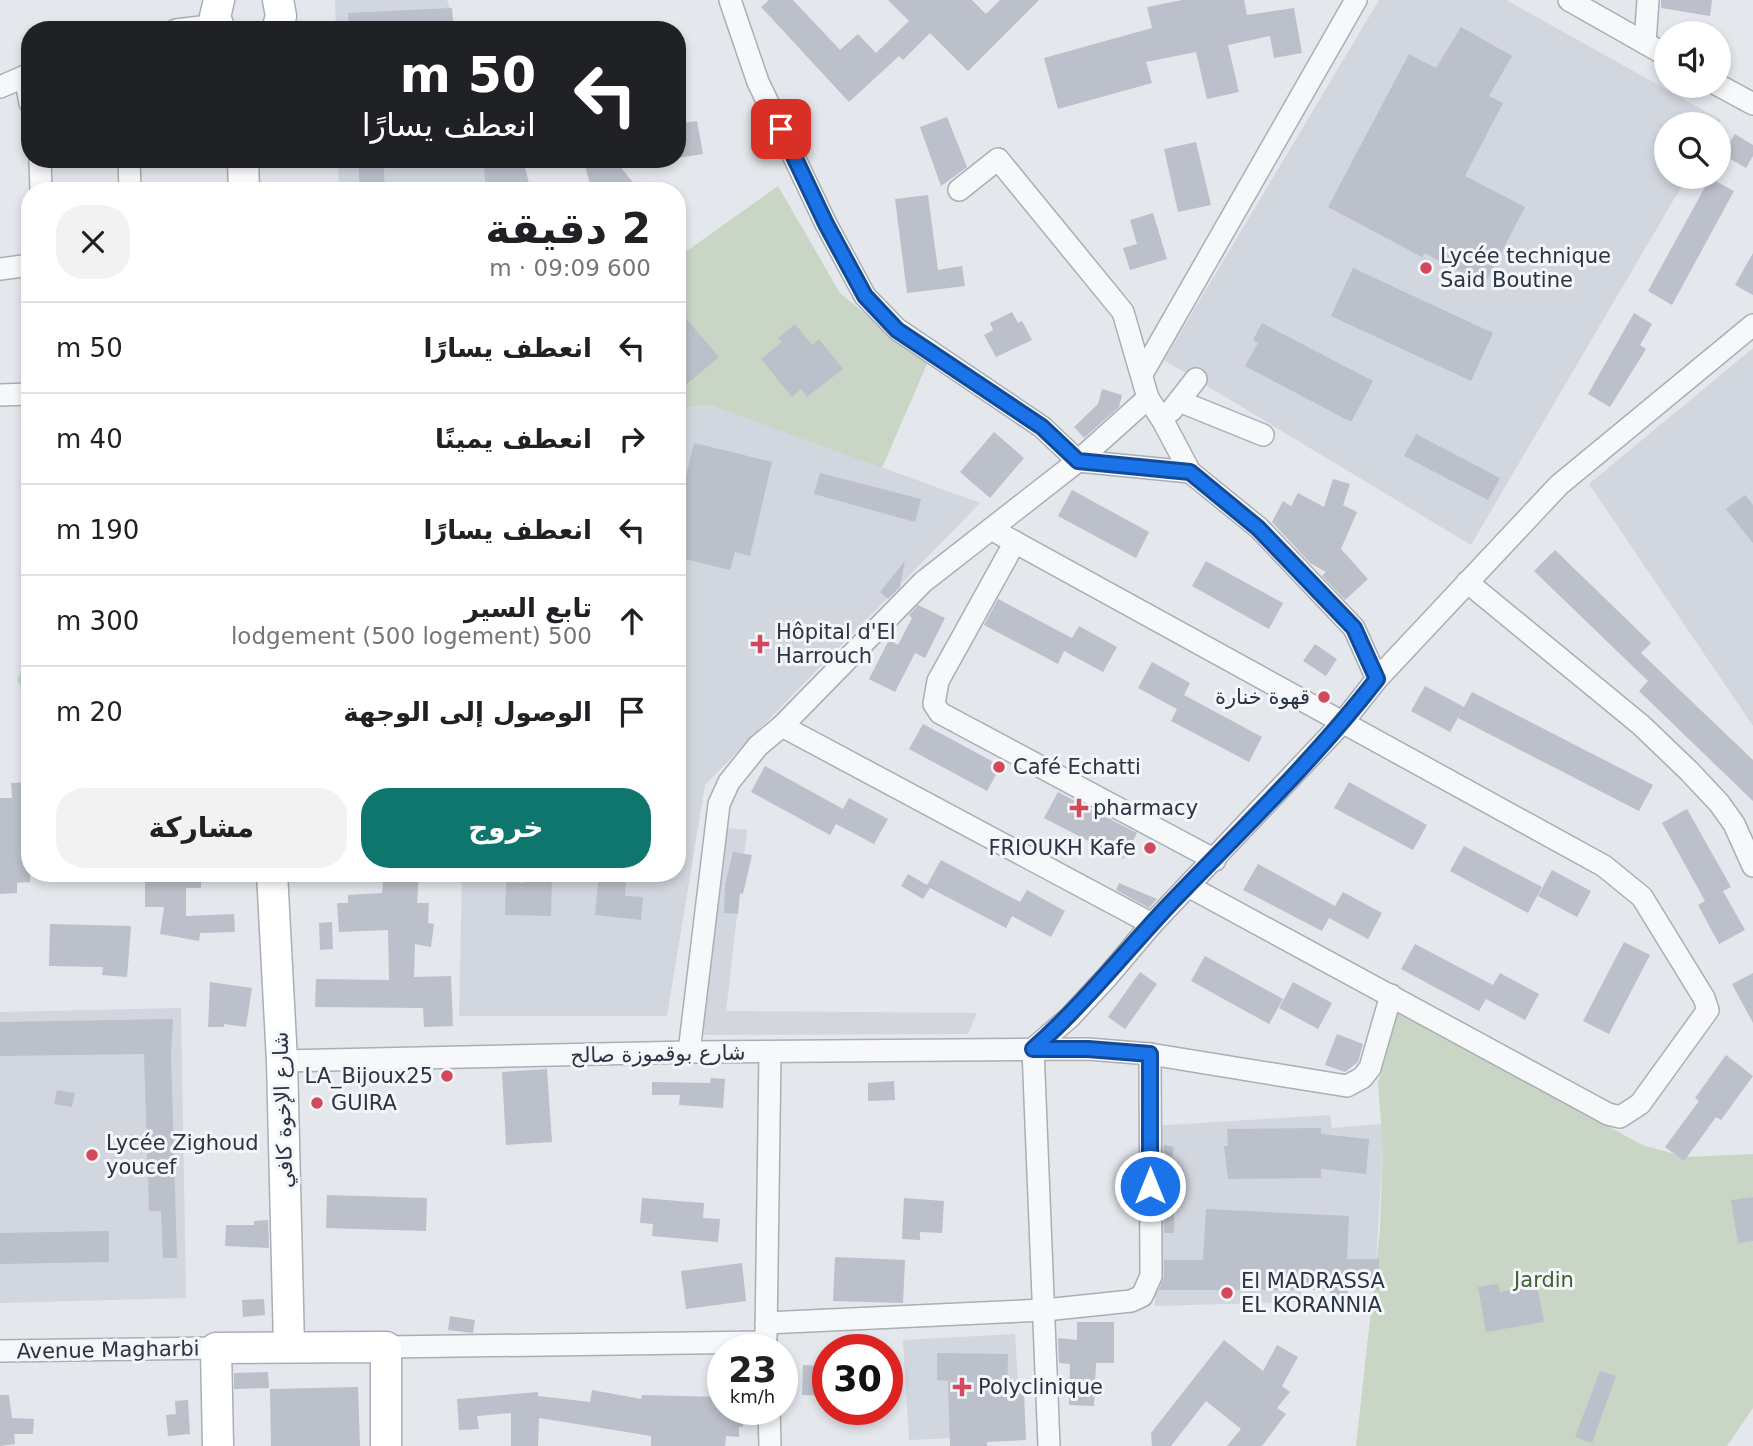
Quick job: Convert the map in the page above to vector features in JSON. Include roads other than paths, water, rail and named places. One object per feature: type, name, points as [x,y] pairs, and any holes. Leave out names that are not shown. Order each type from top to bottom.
[{"type":"main road","points":[[278,0],[280,21]]},
{"type":"main road","name":"شارع الإخوة كافي","points":[[272,882],[282,1061],[289,1346]]},
{"type":"main road","points":[[218,1446],[216,1348],[289,1346],[386,1347],[386,1446]]},
{"type":"street","points":[[730,0],[758,82],[803,176],[865,296],[897,330],[1042,427],[1078,461],[1190,472]]},
{"type":"street","points":[[1142,374],[1356,0]]},
{"type":"street","points":[[1569,0],[1654,48]]},
{"type":"street","points":[[1645,43],[1648,0]]},
{"type":"street","points":[[198,21],[216,14]]},
{"type":"street","points":[[0,87],[21,78]]},
{"type":"street","points":[[1731,92],[1753,104]]},
{"type":"street","points":[[959,190],[998,159],[1123,312],[1148,398],[1190,472],[1258,528],[1354,628],[1377,679]]},
{"type":"street","points":[[0,269],[21,266]]},
{"type":"street","points":[[1049,1446],[1033,1049],[1077,1009],[1152,924],[1343,722],[1377,679],[1559,485],[1753,325]]},
{"type":"street","points":[[1163,421],[1196,379]]},
{"type":"street","points":[[0,395],[21,394]]},
{"type":"street","points":[[689,1052],[719,804],[729,782],[758,746],[782,726],[923,582],[1078,461],[1148,398]]},
{"type":"street","points":[[1179,401],[1263,435]]},
{"type":"street","points":[[991,529],[1604,866],[1643,897],[1704,998],[1708,1010],[1640,1104],[1620,1117],[1597,1110],[1188,886]]},
{"type":"street","points":[[1015,542],[938,681],[934,704],[940,713],[1214,860]]},
{"type":"street","points":[[1467,582],[1641,725],[1689,771],[1719,803],[1734,824],[1753,866]]},
{"type":"street","points":[[782,726],[1152,924]]},
{"type":"street","name":"شارع بوقموزة صالح","points":[[282,1061],[689,1052],[1088,1049],[1150,1054],[1347,1086],[1362,1078],[1370,1068],[1391,995]]},
{"type":"street","points":[[766,1334],[770,1052]]},
{"type":"street","points":[[798,1335],[1130,1301],[1148,1288],[1151,1276],[1150,1054]]},
{"type":"street","points":[[386,1347],[707,1339]]},
{"type":"street","name":"Avenue Magharbi","points":[[0,1351],[216,1348]]},
{"type":"street","points":[[769,1425],[770,1446]]},
{"type":"place","name":"Lycée technique Said Boutine","points":[[1426,268]]},
{"type":"place","name":"Hôpital d'El Harrouch","points":[[760,644]]},
{"type":"place","name":"قهوة خنارة","points":[[1324,697]]},
{"type":"place","name":"Café Echatti","points":[[999,767]]},
{"type":"place","name":"pharmacy","points":[[1079,808]]},
{"type":"place","name":"FRIOUKH Kafe","points":[[1150,848]]},
{"type":"place","name":"LA_Bijoux25","points":[[447,1076]]},
{"type":"place","name":"GUIRA","points":[[317,1103]]},
{"type":"place","name":"Lycée Zighoud youcef","points":[[92,1155]]},
{"type":"place","name":"El MADRASSA EL KORANNIA","points":[[1227,1293]]},
{"type":"place","name":"Polyclinique","points":[[962,1387]]},
{"type":"park label","name":"Jardin","points":[[1544,1280]]}]
